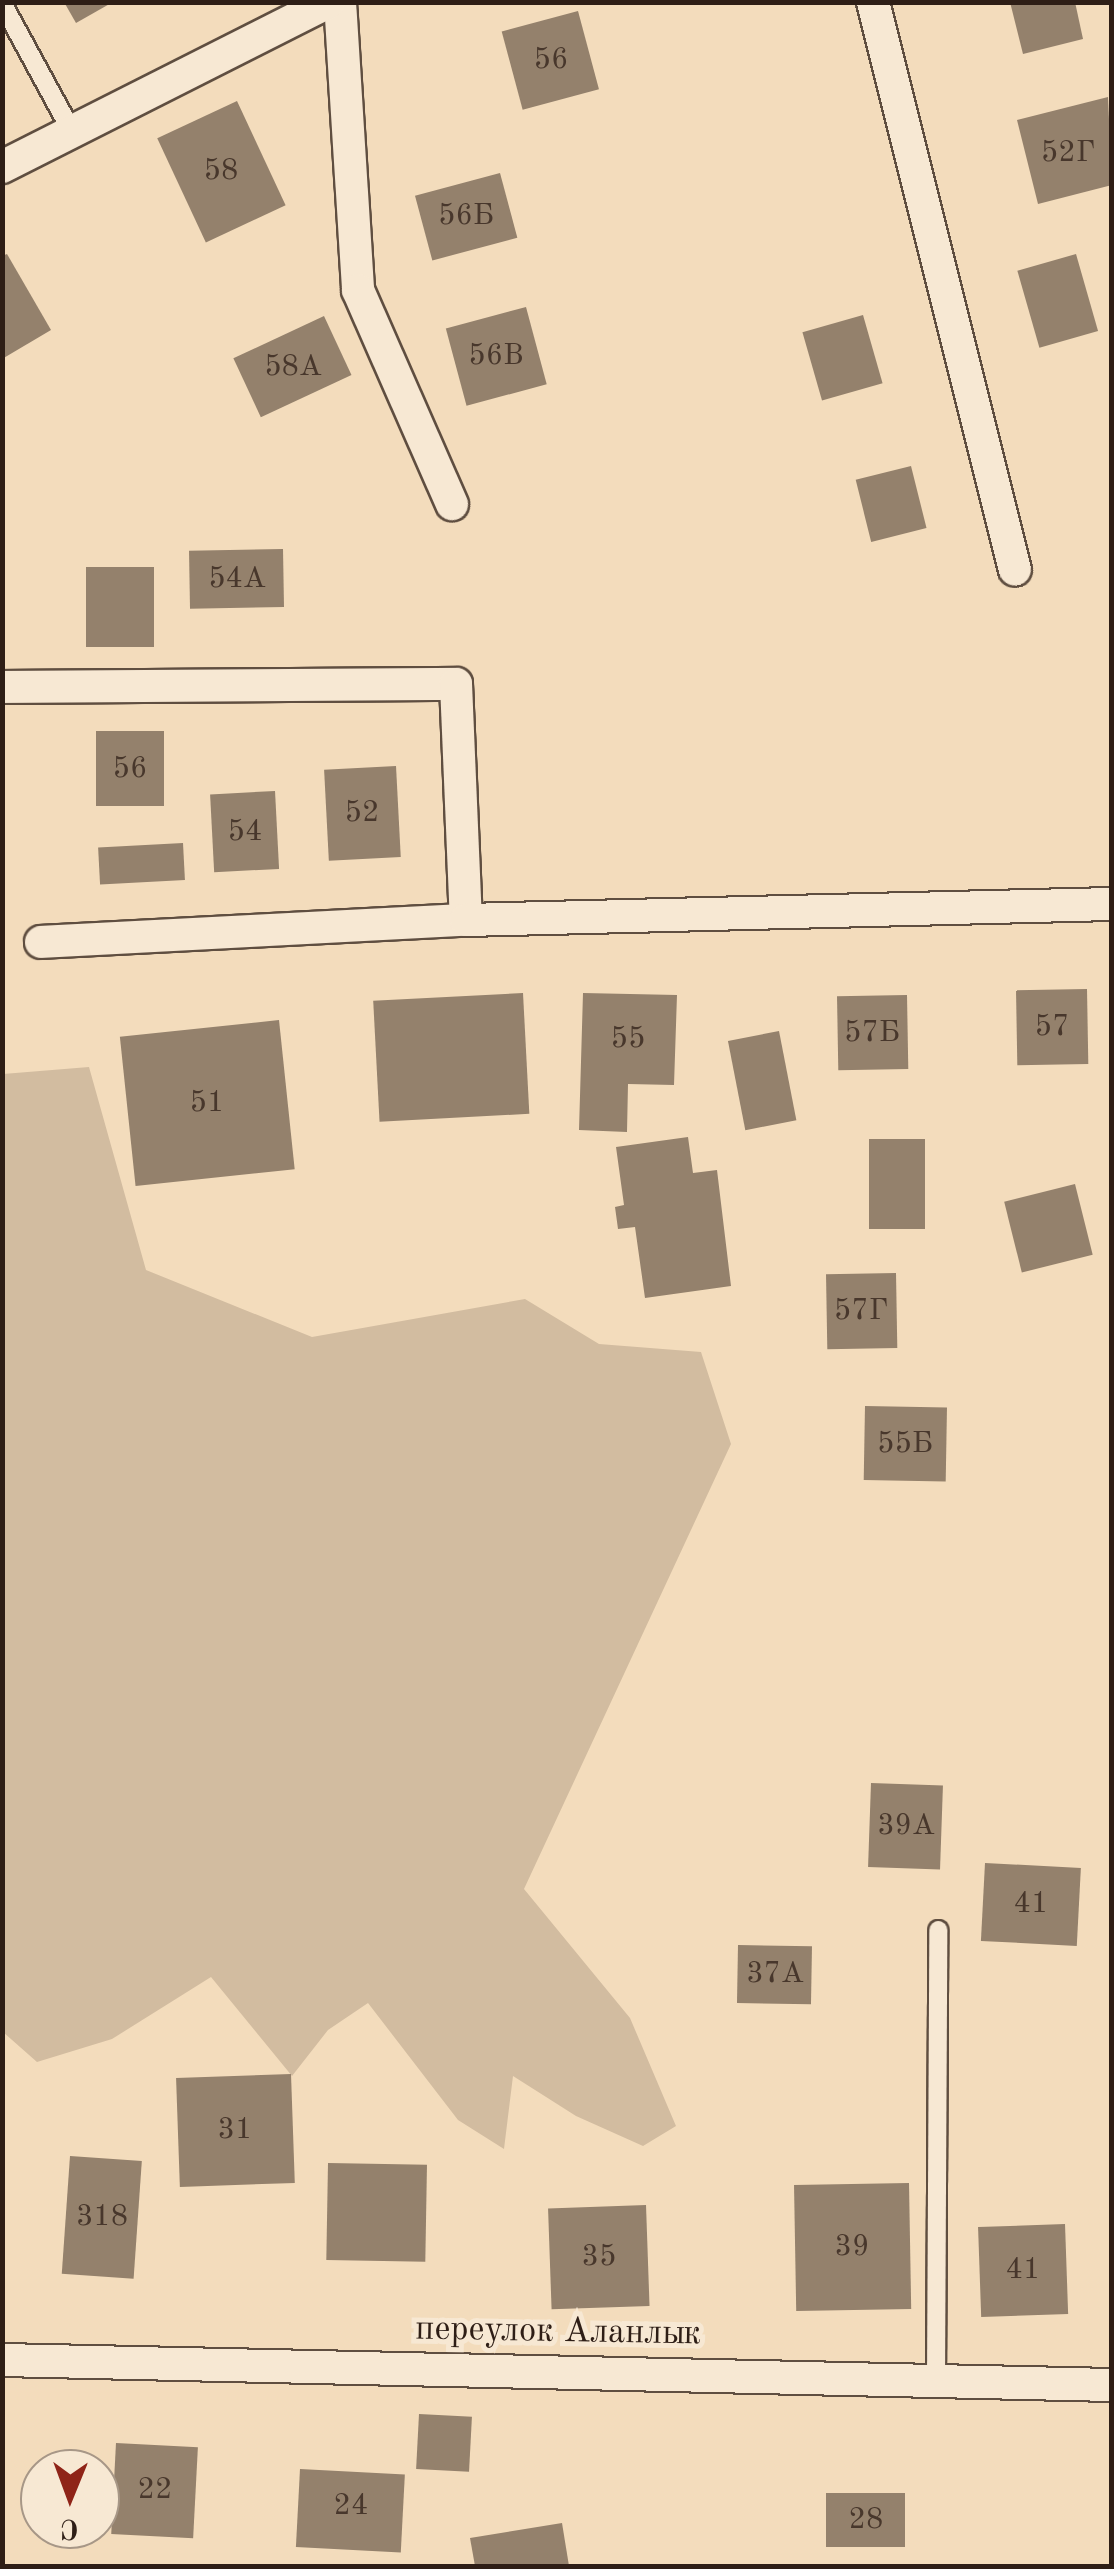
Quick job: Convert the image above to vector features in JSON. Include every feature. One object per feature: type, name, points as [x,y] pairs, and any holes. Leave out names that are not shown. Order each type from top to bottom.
[{"type":"street","points":[[2,167],[329,2]]},
{"type":"street","points":[[340,2],[358,290],[452,504]]},
{"type":"street","points":[[873,2],[1014,570]]},
{"type":"street","points":[[2,687],[456,684],[466,920]]},
{"type":"street","points":[[41,942],[466,920],[1112,904]]},
{"type":"street","name":"переулок Аланлык","points":[[2,2360],[1112,2385]]},
{"type":"lane","points":[[2,3],[72,132]]},
{"type":"lane","points":[[936,2381],[938,1930]]},
{"type":"shaded area","points":[[89,1067],[146,1270],[312,1337],[525,1299],[599,1344],[701,1352],[731,1444],[524,1889],[630,2018],[676,2126],[643,2146],[576,2116],[513,2076],[504,2149],[458,2120],[368,2003],[328,2030],[292,2076],[211,1977],[112,2039],[37,2062],[3,2032],[3,1074]]},
{"type":"building","points":[[64,2],[113,2],[76,23]]},
{"type":"building","points":[[1010,2],[1075,2],[1083,39],[1023,54]]},
{"type":"building","points":[[578,11],[599,89],[523,110],[502,31]]},
{"type":"building","points":[[1108,97],[1112,185],[1038,204],[1017,120]]},
{"type":"building","points":[[237,101],[286,205],[206,242],[157,138]]},
{"type":"building","points":[[500,173],[517,238],[432,260],[415,196]]},
{"type":"building","points":[[7,254],[51,330],[2,359],[2,256]]},
{"type":"building","points":[[1076,254],[1098,331],[1039,348],[1017,271]]},
{"type":"building","points":[[526,307],[547,384],[467,406],[446,328]]},
{"type":"building","points":[[863,315],[883,383],[822,401],[802,332]]},
{"type":"building","points":[[324,316],[351,375],[261,417],[233,358]]},
{"type":"building","points":[[911,466],[926,528],[871,542],[856,480]]},
{"type":"building","points":[[283,549],[284,607],[190,609],[189,551]]},
{"type":"building","points":[[86,567],[154,567],[154,647],[86,647]]},
{"type":"building","points":[[96,731],[164,731],[164,806],[96,806]]},
{"type":"building","points":[[396,766],[401,857],[329,861],[324,770]]},
{"type":"building","points":[[275,791],[279,869],[214,872],[210,794]]},
{"type":"building","points":[[183,843],[185,880],[100,884],[98,847]]},
{"type":"building","points":[[1087,989],[1088,1064],[1017,1065],[1016,990]]},
{"type":"building","points":[[523,993],[529,1114],[380,1122],[373,1001]]},
{"type":"building","points":[[583,993],[677,995],[674,1085],[628,1084],[627,1132],[579,1130]]},
{"type":"building","points":[[907,995],[908,1069],[838,1070],[837,996]]},
{"type":"building","points":[[279,1020],[295,1169],[136,1186],[120,1037]]},
{"type":"building","points":[[779,1031],[796,1120],[745,1130],[728,1041]]},
{"type":"building","points":[[688,1137],[693,1173],[717,1170],[731,1286],[645,1298],[635,1227],[618,1229],[615,1207],[624,1205],[616,1147]]},
{"type":"building","points":[[869,1139],[925,1139],[925,1229],[869,1229]]},
{"type":"building","points":[[1075,1184],[1093,1255],[1022,1272],[1004,1202]]},
{"type":"building","points":[[896,1273],[897,1348],[827,1349],[826,1274]]},
{"type":"building","points":[[865,1406],[947,1407],[946,1481],[864,1480]]},
{"type":"building","points":[[871,1783],[943,1786],[940,1869],[868,1867]]},
{"type":"building","points":[[985,1863],[1081,1868],[1077,1946],[981,1941]]},
{"type":"building","points":[[738,1945],[812,1946],[811,2004],[737,2003]]},
{"type":"building","points":[[291,2074],[295,2183],[180,2187],[176,2078]]},
{"type":"building","points":[[70,2156],[142,2161],[134,2279],[62,2274]]},
{"type":"building","points":[[328,2163],[427,2165],[425,2262],[326,2260]]},
{"type":"building","points":[[909,2183],[911,2309],[796,2311],[794,2185]]},
{"type":"building","points":[[646,2205],[650,2306],[552,2309],[548,2208]]},
{"type":"building","points":[[1065,2224],[1068,2314],[981,2317],[978,2227]]},
{"type":"building","points":[[419,2414],[472,2417],[469,2472],[416,2469]]},
{"type":"building","points":[[116,2443],[198,2447],[193,2538],[120,2534],[120,2449],[116,2449]]},
{"type":"building","points":[[300,2469],[405,2474],[401,2552],[296,2547]]},
{"type":"building","points":[[826,2493],[905,2493],[905,2547],[826,2547]]},
{"type":"building","points":[[562,2523],[569,2566],[475,2566],[470,2538]]}]
